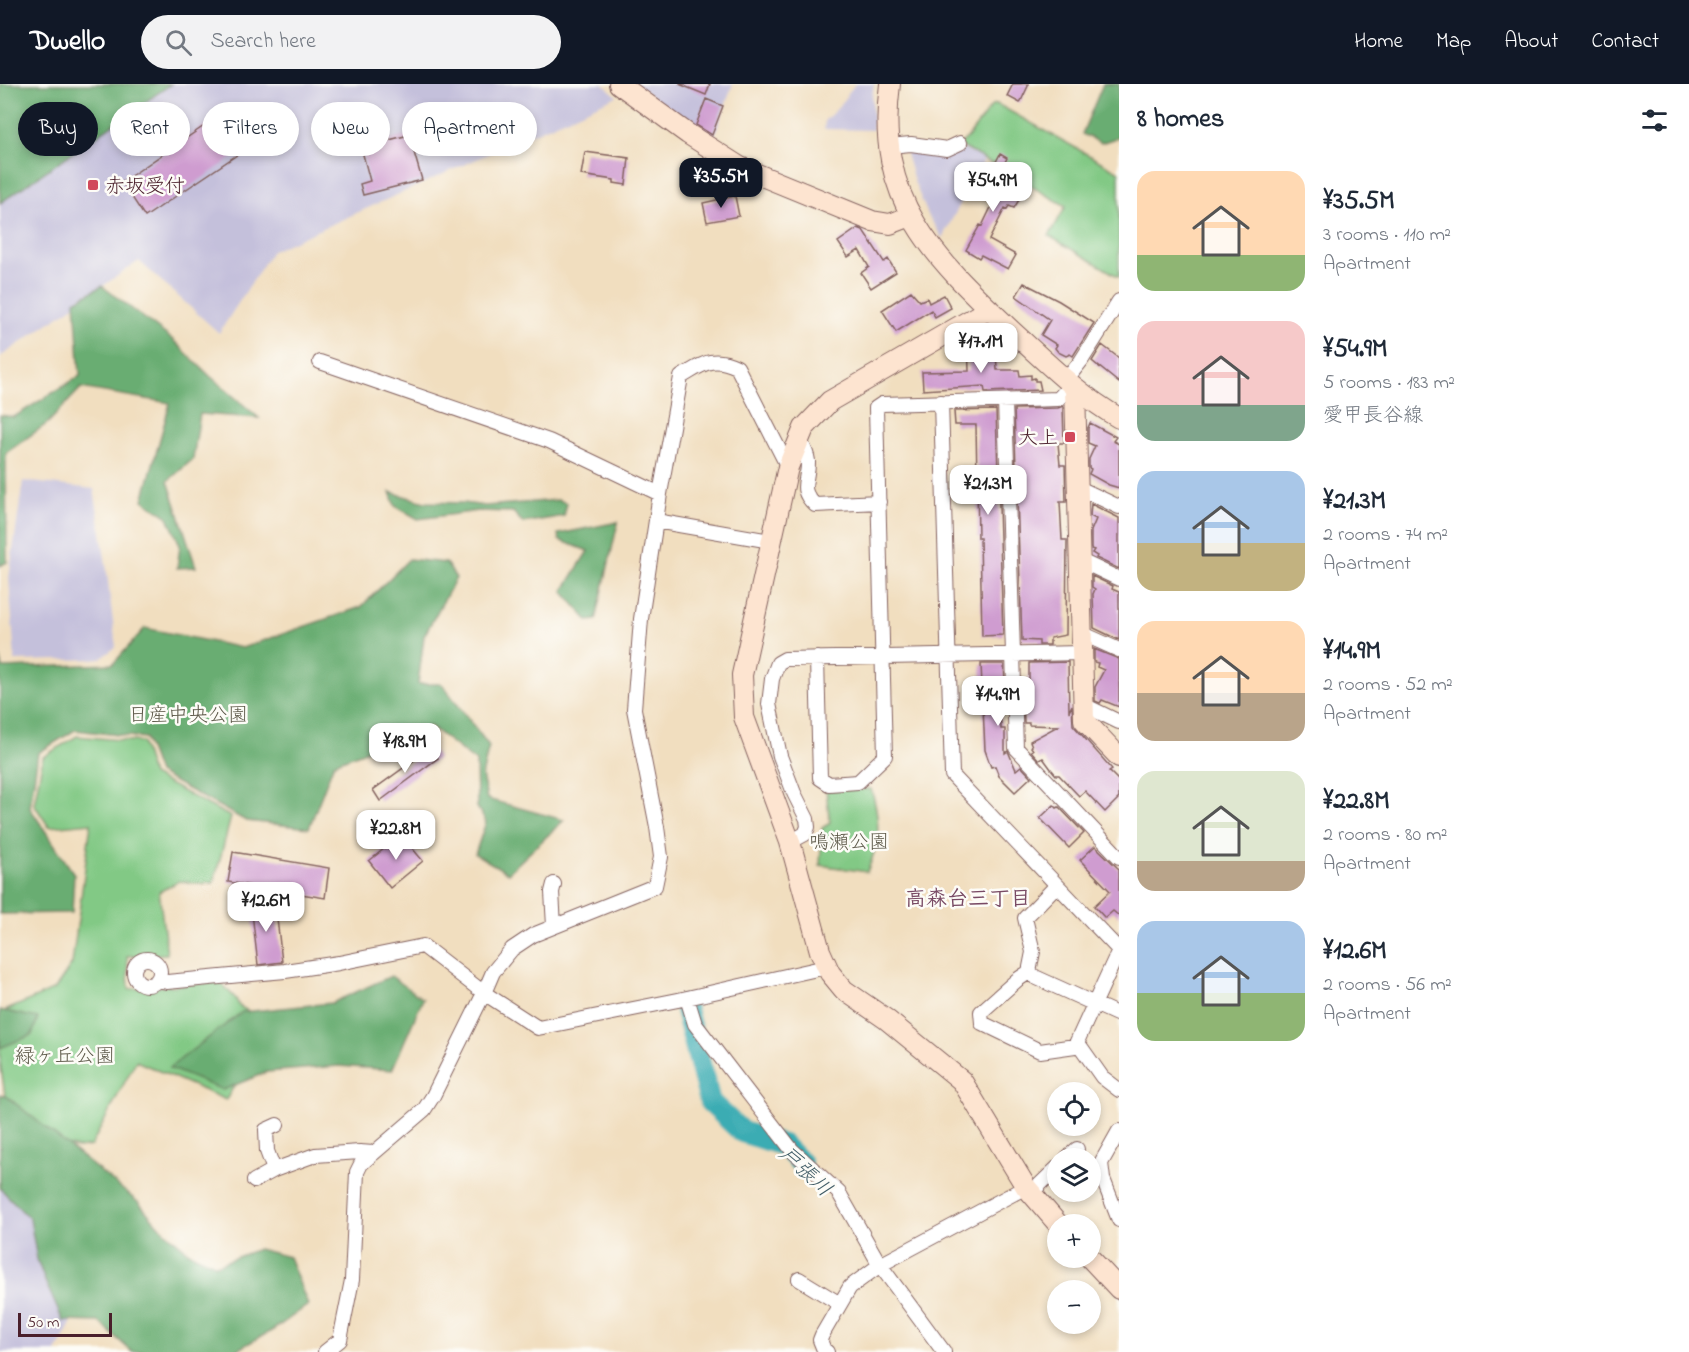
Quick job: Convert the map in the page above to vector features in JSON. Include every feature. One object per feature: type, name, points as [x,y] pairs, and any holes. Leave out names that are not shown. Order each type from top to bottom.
[{"type":"street","points":[[619,84],[688,135],[740,167],[872,221],[890,224],[911,216]]},
{"type":"street","points":[[890,84],[889,146],[901,195],[920,234],[949,270],[1071,385],[1119,418]]},
{"type":"street","points":[[889,146],[912,144],[947,149],[960,143]]},
{"type":"street","points":[[817,658],[820,778],[829,784],[858,782],[885,756],[876,408],[882,404],[1058,399],[1071,385],[1081,361],[1119,301]]},
{"type":"street","points":[[989,309],[830,401],[804,428],[788,467],[771,541],[742,675],[742,706],[790,842],[826,967],[844,990],[886,1019],[962,1081],[1028,1190],[1049,1214]]},
{"type":"street","points":[[325,1352],[340,1340],[352,1280],[357,1172],[360,1164],[423,1110],[434,1096],[493,972],[512,949],[533,935],[655,886],[661,857],[634,709],[641,622],[660,494],[681,377],[708,361],[728,363],[737,367],[788,467]]},
{"type":"street","points":[[320,362],[549,441],[660,494]]},
{"type":"street","points":[[1071,385],[1077,487],[1084,720],[1119,757]]},
{"type":"street","points":[[1005,401],[1016,748],[1119,857]]},
{"type":"street","points":[[941,402],[952,775],[1057,885],[1119,950],[1078,1043],[1075,1046],[1040,1051],[982,1023],[981,1012],[1029,972],[1033,952],[1025,918],[1057,885]]},
{"type":"street","points":[[799,439],[806,452],[808,464],[804,486],[806,497],[815,505],[879,502]]},
{"type":"street","points":[[1077,487],[1119,507]]},
{"type":"street","points":[[656,521],[771,541]]},
{"type":"street","points":[[1079,560],[1119,579]]},
{"type":"street","points":[[1081,633],[1119,650]]},
{"type":"street","points":[[790,842],[805,834],[808,827],[807,819],[780,756],[769,704],[772,679],[778,663],[784,659],[1082,653]]},
{"type":"street","points":[[1084,705],[1119,722]]},
{"type":"street","points":[[554,884],[552,892],[554,926]]},
{"type":"street","points":[[157,980],[167,982],[285,971],[423,946],[484,993],[538,1029],[826,967]]},
{"type":"street","points":[[1029,972],[1119,1015]]},
{"type":"street","points":[[687,998],[695,1024],[792,1150],[839,1193],[880,1265],[944,1352]]},
{"type":"street","points":[[1078,1043],[1102,1077],[1119,1090]]},
{"type":"street","points":[[274,1170],[267,1151],[266,1130],[277,1125]]},
{"type":"street","points":[[1119,1131],[1101,1163],[1103,1179],[1119,1220]]},
{"type":"street","points":[[254,1181],[274,1170],[315,1155],[374,1153]]},
{"type":"street","points":[[827,1352],[820,1340],[850,1287],[880,1265],[1028,1190],[1047,1175]]},
{"type":"street","points":[[1099,1268],[1119,1289]]},
{"type":"street","points":[[799,1280],[840,1304]]},
{"type":"shaded area","points":[[0,84],[603,84],[617,96],[537,132],[537,102],[402,102],[402,156],[483,156],[272,251],[219,333],[139,261],[0,357]]},
{"type":"shaded area","points":[[636,84],[733,84],[713,140]]},
{"type":"shaded area","points":[[855,84],[874,84],[873,130],[824,129],[825,120],[836,110]]},
{"type":"shaded area","points":[[911,147],[954,148],[965,150],[984,160],[942,238],[928,215],[915,184],[906,154]]},
{"type":"shaded area","points":[[23,481],[94,489],[116,647],[100,659],[15,661],[9,578]]},
{"type":"shaded area","points":[[0,1101],[81,1305],[56,1352],[0,1352]]},
{"type":"green space","points":[[0,84],[171,84],[145,102],[110,102],[110,126],[98,135],[98,102],[18,102],[18,156],[68,156],[0,203]]},
{"type":"green space","points":[[1103,84],[1119,84],[1119,137],[1101,143],[1082,134]]},
{"type":"green space","points":[[997,104],[1119,172],[1119,277],[1049,236],[1066,206],[959,145],[968,137],[992,105]]},
{"type":"green space","points":[[102,286],[173,340],[210,376],[259,418],[200,414],[193,459],[168,481],[196,567],[177,568],[180,545],[168,517],[143,500],[170,403],[81,388],[48,423],[6,453],[7,562],[0,566],[0,415],[14,417],[80,376],[75,301]]},
{"type":"green space","points":[[390,492],[425,502],[485,506],[558,500],[567,503],[564,516],[523,523],[513,512],[479,511],[418,519],[395,506]]},
{"type":"green space","points":[[618,522],[596,620],[588,621],[563,591],[588,551],[559,540],[558,534]]},
{"type":"green space","name":"日産中央公園","points":[[409,559],[446,563],[456,578],[424,636],[418,684],[442,684],[489,746],[482,776],[487,799],[564,820],[508,873],[475,854],[486,822],[477,807],[476,762],[430,726],[334,763],[309,828],[246,821],[158,773],[145,738],[75,730],[38,753],[30,808],[74,874],[72,913],[0,914],[0,657],[3,668],[113,664],[145,628],[242,648],[361,607]]},
{"type":"green space","name":"緑ヶ丘公園","points":[[77,736],[142,742],[152,775],[231,817],[214,882],[201,884],[179,881],[159,892],[167,954],[127,956],[129,989],[220,982],[236,999],[239,1006],[270,1023],[226,1100],[136,1061],[91,1146],[78,1148],[23,1134],[5,1095],[0,1061],[0,1013],[55,989],[72,964],[91,823],[49,827],[34,804],[43,757]]},
{"type":"green space","name":"鳴瀬公園","points":[[871,789],[878,831],[875,851],[867,872],[820,865],[822,828],[830,823],[826,790]]},
{"type":"green space","points":[[391,976],[423,999],[392,1070],[339,1066],[267,1072],[223,1090],[169,1068],[242,1012],[332,1003]]},
{"type":"green space","points":[[0,1010],[38,1018],[32,1035],[0,1048]]},
{"type":"green space","points":[[0,1095],[5,1095],[138,1202],[159,1226],[189,1252],[216,1265],[258,1249],[289,1257],[308,1305],[273,1330],[233,1352],[132,1352],[99,1322],[63,1321],[37,1259],[30,1219],[0,1188]]},
{"type":"building","points":[[679,84],[710,84],[706,95]]},
{"type":"building","points":[[1013,84],[1029,84],[1020,103],[1007,96]]},
{"type":"building","points":[[706,99],[723,106],[712,135],[696,125]]},
{"type":"building","points":[[202,127],[202,156],[235,156],[145,217],[122,182],[160,156],[190,156],[190,136]]},
{"type":"building","points":[[402,137],[402,156],[415,156],[422,180],[363,195],[360,184],[370,181],[363,156],[390,156],[390,140]]},
{"type":"building","points":[[585,152],[629,158],[626,185],[614,183],[614,180],[581,175]]},
{"type":"building","points":[[1000,154],[1007,158],[998,177],[1019,189],[1017,192],[1022,195],[1014,208],[1009,206],[1005,208],[989,240],[1016,255],[1008,269],[981,255],[979,258],[966,250],[980,225],[982,226],[994,201],[969,190],[981,168],[990,173]]},
{"type":"building","points":[[735,196],[739,216],[707,222],[703,203]]},
{"type":"building","points":[[858,228],[863,230],[884,262],[888,259],[896,272],[871,288],[861,273],[869,267],[859,250],[848,257],[838,242]]},
{"type":"building","points":[[1024,283],[1094,323],[1073,356],[1070,354],[1066,356],[1058,352],[1055,348],[1057,345],[1041,335],[1050,320],[1016,296]]},
{"type":"building","points":[[911,291],[920,301],[927,298],[929,303],[944,295],[951,308],[935,317],[931,310],[896,332],[882,310]]},
{"type":"building","points":[[968,340],[979,340],[980,343],[986,343],[986,347],[990,347],[990,350],[996,350],[997,370],[1019,370],[1020,376],[1031,375],[1031,379],[1035,378],[1035,381],[1039,381],[1041,390],[985,392],[984,386],[923,390],[922,372],[969,371]]},
{"type":"building","points":[[1102,345],[1119,358],[1119,383],[1092,361]]},
{"type":"building","points":[[1063,406],[1064,443],[1058,443],[1060,465],[1065,465],[1066,502],[1060,502],[1062,540],[1067,540],[1066,635],[1050,638],[1050,645],[1039,645],[1039,641],[1022,640],[1014,409]]},
{"type":"building","points":[[996,410],[1003,635],[982,636],[976,425],[955,425],[954,411]]},
{"type":"building","points":[[1090,423],[1116,437],[1113,441],[1119,444],[1119,488],[1089,474],[1091,469],[1089,459],[1095,446],[1088,443]]},
{"type":"building","points":[[1091,504],[1119,518],[1119,569],[1096,558],[1097,556],[1092,553],[1094,550],[1091,549],[1091,531],[1096,519],[1090,516]]},
{"type":"building","points":[[1092,576],[1113,586],[1112,589],[1119,592],[1119,640],[1094,628],[1093,594],[1095,589],[1092,587]]},
{"type":"building","points":[[1094,649],[1119,659],[1119,707],[1102,700],[1100,703],[1095,701],[1095,687],[1104,670],[1097,667],[1098,663],[1094,662]]},
{"type":"building","points":[[1068,662],[1069,712],[1072,705],[1073,725],[1112,769],[1109,771],[1119,781],[1119,798],[1105,812],[1085,791],[1079,796],[1059,775],[1056,775],[1043,758],[1039,760],[1031,751],[1033,750],[1030,741],[1058,726],[1024,723],[1023,681],[1029,681],[1029,663]]},
{"type":"building","points":[[981,664],[1004,664],[1006,704],[1000,704],[1001,729],[1005,729],[1005,753],[1008,751],[1016,770],[1021,766],[1031,777],[1015,792],[999,776],[995,766],[991,767],[985,750]]},
{"type":"building","points":[[431,748],[438,758],[380,801],[373,790]]},
{"type":"building","points":[[1054,805],[1059,807],[1084,833],[1069,848],[1040,818]]},
{"type":"building","points":[[401,835],[423,861],[390,888],[369,861]]},
{"type":"building","points":[[1095,846],[1119,869],[1119,916],[1113,911],[1105,918],[1094,906],[1110,891],[1080,860]]},
{"type":"building","points":[[233,852],[329,868],[325,898],[228,882]]},
{"type":"building","points":[[275,901],[282,962],[258,965],[251,904]]},
{"type":"waterway","name":"戸張川","points":[[685,1006],[710,1102],[742,1132],[783,1145],[801,1163]]},
{"type":"place","name":"赤坂受付","points":[[93,185]]},
{"type":"place","name":"大上","points":[[1070,437]]},
{"type":"district","name":"高森台三丁目","points":[[968,898]]}]
